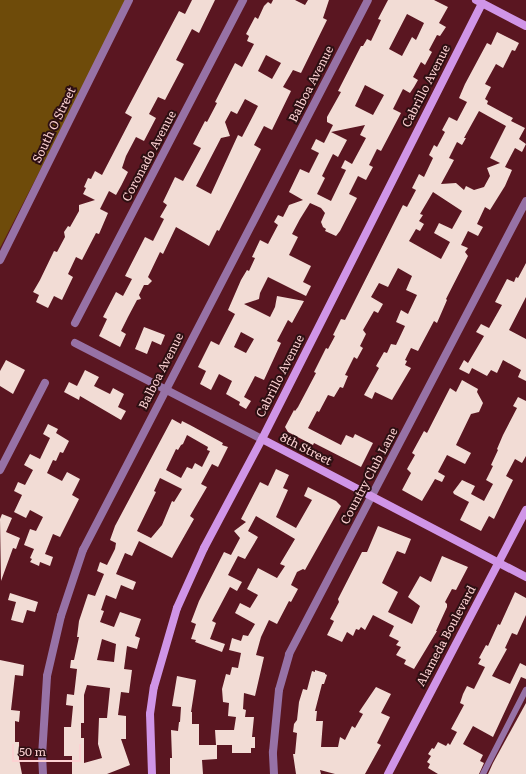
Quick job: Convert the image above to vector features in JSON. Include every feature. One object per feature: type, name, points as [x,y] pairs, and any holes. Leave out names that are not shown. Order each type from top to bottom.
[{"type":"street","name":"South O Street","points":[[0,260],[129,0]]},
{"type":"street","name":"Coronado Avenue","points":[[75,323],[243,0]]},
{"type":"street","name":"Balboa Avenue","points":[[43,774],[42,756],[47,676],[61,616],[83,550],[368,0]]},
{"type":"street","points":[[479,1],[526,26]]},
{"type":"street","name":"Cabrillo Avenue","points":[[152,774],[150,714],[154,687],[167,638],[177,608],[204,548],[262,439],[479,1]]},
{"type":"street","name":"Country Club Lane","points":[[274,774],[273,752],[279,690],[289,654],[526,201]]},
{"type":"street","name":"8th Street","points":[[75,343],[526,577]]},
{"type":"street","points":[[0,470],[45,382]]},
{"type":"street","name":"Alameda Boulevard","points":[[388,774],[526,510]]},
{"type":"lane","points":[[483,774],[526,690]]},
{"type":"shaded area","points":[[0,0],[128,0],[0,248]]},
{"type":"building","points":[[192,0],[215,0],[199,33],[192,29],[176,60],[184,64],[165,100],[158,97],[149,114],[156,118],[144,141],[136,137],[126,156],[122,168],[128,172],[116,195],[109,191],[100,209],[108,213],[99,234],[96,233],[82,260],[76,257],[68,274],[73,277],[62,300],[54,296],[48,308],[36,302],[39,295],[33,292],[54,251],[57,252],[65,237],[64,232],[68,226],[70,227],[79,211],[79,205],[95,200],[83,194],[88,178],[91,179],[95,171],[102,175],[132,117],[125,113],[179,11],[185,14]]},
{"type":"building","points":[[273,0],[295,0],[305,5],[308,0],[329,0],[323,18],[327,20],[301,73],[293,70],[283,87],[291,91],[272,130],[264,126],[254,145],[261,149],[219,231],[217,230],[209,246],[176,227],[163,254],[160,252],[148,277],[152,281],[148,285],[144,285],[139,295],[141,299],[137,300],[121,331],[126,334],[120,347],[99,336],[107,319],[103,317],[116,292],[123,296],[132,279],[125,276],[145,237],[153,241],[164,219],[160,217],[167,205],[163,202],[175,177],[183,181],[201,148],[193,144],[205,121],[207,122],[217,103],[215,102],[235,63],[242,67],[254,44],[247,41],[249,36],[246,34],[255,17],[258,19],[264,6],[268,2],[271,4]],"holes":[[[266,55],[281,63],[272,79],[258,71]],[[245,99],[258,106],[242,137],[238,135],[211,194],[196,186],[221,138],[230,136],[225,122],[231,111],[237,114]]]},
{"type":"building","points":[[388,0],[434,0],[448,7],[439,23],[446,27],[440,36],[437,35],[429,50],[432,52],[425,65],[421,62],[413,77],[418,80],[410,93],[403,89],[393,109],[401,113],[381,151],[377,149],[369,165],[373,167],[366,180],[358,176],[349,194],[357,198],[340,231],[336,236],[325,231],[326,229],[323,227],[321,222],[325,213],[321,208],[310,203],[292,234],[298,237],[289,255],[311,266],[303,282],[311,286],[306,296],[268,277],[260,293],[259,299],[244,304],[270,317],[275,307],[277,296],[304,301],[292,323],[288,320],[277,341],[281,343],[264,380],[255,376],[244,397],[251,401],[246,409],[239,405],[240,402],[226,394],[232,381],[219,374],[211,390],[200,384],[206,371],[198,367],[211,341],[219,345],[235,314],[228,310],[241,280],[247,270],[249,271],[255,258],[252,257],[260,240],[268,244],[278,225],[274,222],[278,215],[283,217],[289,205],[303,200],[289,192],[300,169],[309,173],[319,153],[311,149],[316,139],[324,143],[333,125],[327,122],[327,117],[341,92],[338,91],[361,46],[363,46],[367,39],[371,41],[381,20],[378,19]],"holes":[[[407,14],[424,23],[416,40],[412,37],[402,56],[389,49]],[[365,85],[384,95],[373,115],[355,106]],[[365,125],[360,135],[366,138],[352,164],[345,160],[341,168],[346,170],[331,201],[317,194],[325,178],[322,176],[333,154],[338,157],[347,140],[331,132]],[[241,332],[254,339],[246,353],[234,347]]]},
{"type":"building","points":[[497,32],[519,43],[515,51],[512,50],[503,68],[496,64],[485,84],[491,87],[485,99],[488,101],[487,104],[513,118],[511,121],[525,128],[519,139],[526,144],[522,152],[515,148],[505,167],[512,170],[505,186],[490,210],[485,207],[477,224],[483,227],[478,236],[468,231],[461,245],[468,248],[465,252],[468,256],[446,299],[447,300],[437,323],[434,321],[418,351],[411,348],[405,360],[407,361],[405,365],[411,368],[392,400],[375,392],[372,399],[364,395],[379,368],[376,366],[384,352],[387,353],[391,344],[396,345],[405,326],[396,322],[401,310],[408,314],[417,295],[406,290],[412,276],[398,268],[388,287],[379,283],[371,297],[383,304],[378,313],[374,311],[363,330],[366,334],[360,346],[363,348],[357,359],[354,357],[345,375],[348,376],[343,388],[340,387],[334,397],[328,395],[308,428],[341,445],[346,435],[353,438],[355,434],[373,443],[361,467],[314,443],[313,445],[288,432],[285,427],[294,410],[295,411],[298,407],[316,373],[314,372],[326,348],[328,349],[335,336],[333,335],[341,319],[345,320],[403,205],[407,207],[416,190],[412,188],[419,174],[424,177],[433,158],[429,155],[434,145],[437,147],[445,132],[442,130],[449,117],[457,121],[467,102],[459,98],[465,84],[487,43],[491,45]],"holes":[[[479,111],[506,126],[490,158],[500,163],[487,168],[490,176],[484,187],[474,190],[466,186],[464,190],[456,183],[441,184],[454,160],[449,158],[457,142],[462,145],[466,138],[464,138]],[[433,192],[462,211],[452,229],[439,223],[434,233],[450,242],[441,259],[409,241],[416,229],[420,231],[424,224],[419,221],[423,215],[420,214]]]},
{"type":"building","points":[[526,263],[526,297],[509,330],[526,339],[526,381],[518,377],[521,370],[503,360],[497,373],[491,370],[487,376],[472,368],[469,374],[459,369],[464,360],[468,363],[484,336],[476,332],[481,324],[489,328],[502,305],[495,302],[507,279],[514,282],[516,277],[518,278]]},
{"type":"building","points":[[144,327],[165,335],[161,345],[152,341],[147,354],[135,349]]},
{"type":"building","points":[[6,360],[25,370],[13,394],[0,386],[0,371]]},
{"type":"building","points":[[85,370],[99,377],[94,386],[110,394],[113,388],[124,394],[118,407],[126,411],[121,420],[80,396],[79,400],[64,392],[69,382],[77,386]]},
{"type":"building","points":[[462,380],[478,389],[477,392],[483,403],[479,412],[471,414],[456,445],[471,453],[465,464],[447,455],[438,472],[445,476],[442,482],[435,479],[422,501],[402,490],[411,473],[407,469],[415,455],[412,453],[424,431],[427,433],[450,388],[456,392]]},
{"type":"building","points":[[518,397],[526,401],[526,456],[522,463],[515,459],[506,476],[513,480],[494,519],[489,516],[481,531],[460,520],[469,502],[453,492],[462,480],[475,486],[471,494],[484,501],[493,484],[486,480],[493,466],[491,465],[503,435],[517,408],[513,406]]},
{"type":"building","points":[[172,419],[181,424],[182,421],[190,425],[223,443],[222,445],[228,447],[218,467],[212,464],[201,484],[207,487],[190,516],[194,519],[172,558],[139,541],[132,556],[125,553],[116,574],[136,582],[133,590],[121,585],[116,599],[106,595],[101,610],[104,611],[100,622],[114,627],[120,612],[141,619],[135,636],[140,638],[137,649],[127,646],[124,669],[132,670],[129,693],[121,692],[118,715],[126,716],[126,739],[121,739],[130,765],[107,774],[72,774],[72,756],[64,756],[64,727],[71,727],[73,706],[66,705],[67,694],[74,695],[77,669],[70,668],[71,660],[74,660],[79,637],[77,637],[79,621],[88,594],[95,596],[104,574],[97,571],[100,562],[107,565],[115,549],[116,543],[110,540],[115,526]],"holes":[[[187,435],[208,447],[207,450],[210,451],[202,467],[195,463],[192,469],[187,467],[181,478],[166,470],[176,449],[178,450],[183,444]],[[160,478],[182,489],[174,502],[172,501],[162,525],[151,538],[137,531],[156,492],[154,491]],[[102,639],[116,644],[114,662],[97,660]],[[87,685],[110,688],[107,718],[99,718],[98,744],[102,758],[84,763],[84,738],[81,738],[81,723],[84,723],[84,695]]]},
{"type":"building","points":[[48,424],[58,429],[56,433],[69,441],[63,453],[60,452],[56,461],[53,460],[47,473],[62,481],[67,472],[80,479],[72,495],[79,499],[60,537],[53,534],[45,554],[53,557],[50,566],[40,562],[39,566],[30,562],[34,549],[24,545],[30,529],[36,531],[43,517],[30,510],[26,518],[14,512],[22,495],[14,491],[18,482],[25,485],[33,470],[24,465],[30,454],[40,459],[50,438],[43,434]]},
{"type":"building","points":[[276,469],[289,475],[283,488],[288,490],[276,517],[296,528],[312,500],[304,496],[308,487],[336,501],[341,506],[305,570],[303,569],[297,572],[291,585],[298,589],[291,602],[289,601],[277,624],[269,620],[261,637],[256,655],[264,657],[255,696],[244,693],[243,709],[246,710],[245,717],[254,717],[252,737],[255,737],[255,748],[251,748],[251,753],[232,753],[232,745],[217,745],[217,759],[202,760],[203,774],[170,774],[170,758],[172,758],[171,730],[178,731],[180,722],[181,707],[172,706],[177,676],[196,680],[191,712],[192,724],[199,724],[199,745],[216,745],[215,730],[234,730],[236,717],[228,716],[229,703],[223,702],[222,689],[226,674],[230,675],[232,667],[238,668],[241,653],[229,650],[232,638],[241,641],[243,635],[248,636],[255,624],[235,613],[240,603],[250,608],[258,595],[247,589],[258,568],[277,578],[285,566],[280,564],[295,539],[256,516],[248,531],[258,537],[245,559],[238,556],[228,575],[242,582],[237,591],[230,587],[212,621],[216,623],[210,639],[225,644],[222,652],[195,642],[196,640],[191,639],[196,624],[191,622],[199,601],[224,552],[231,555],[240,538],[234,531],[246,522],[241,519],[260,482],[268,486]]},
{"type":"building","points":[[2,514],[12,518],[6,532],[20,538],[16,549],[13,548],[1,581],[0,519]]},
{"type":"building","points":[[378,526],[411,539],[405,554],[397,551],[382,583],[398,592],[388,612],[412,624],[420,606],[408,597],[420,576],[431,582],[442,556],[468,567],[456,590],[452,589],[445,602],[447,607],[437,631],[414,669],[404,664],[406,660],[396,655],[401,647],[396,645],[399,641],[389,636],[394,626],[373,615],[365,630],[361,627],[359,630],[356,629],[353,636],[347,632],[342,642],[327,635],[334,621],[330,619],[339,602],[338,599],[362,552],[367,552]]},
{"type":"building","points":[[515,592],[526,598],[526,615],[517,635],[512,633],[505,648],[507,649],[492,676],[510,684],[520,663],[526,666],[526,679],[521,677],[493,737],[473,726],[463,744],[483,755],[480,761],[484,763],[479,774],[438,774],[428,768],[430,764],[427,762],[431,756],[428,754],[432,748],[434,749],[438,742],[446,746],[448,743],[450,745],[457,732],[451,729],[464,705],[460,703],[463,694],[467,686],[474,689],[485,667],[478,664],[481,659],[479,658],[486,645],[488,646],[498,624],[500,625]]},
{"type":"building","points":[[10,593],[38,602],[35,612],[27,610],[23,623],[11,620],[16,602],[8,600]]},
{"type":"building","points":[[0,660],[24,665],[23,676],[15,675],[11,710],[20,711],[19,722],[15,721],[15,742],[19,742],[19,759],[22,774],[0,774]]},
{"type":"building","points":[[315,670],[327,675],[324,684],[322,684],[315,711],[317,711],[316,721],[323,721],[321,747],[338,747],[340,737],[345,740],[352,726],[355,728],[363,714],[359,712],[376,687],[391,694],[381,713],[390,717],[377,743],[381,745],[365,774],[335,774],[320,770],[321,774],[296,774],[293,754],[295,754],[297,733],[293,732],[294,724],[297,720],[299,702],[303,689],[307,690],[312,671],[315,672]]},
{"type":"building","points":[[526,703],[526,774],[488,774],[493,763]]}]
